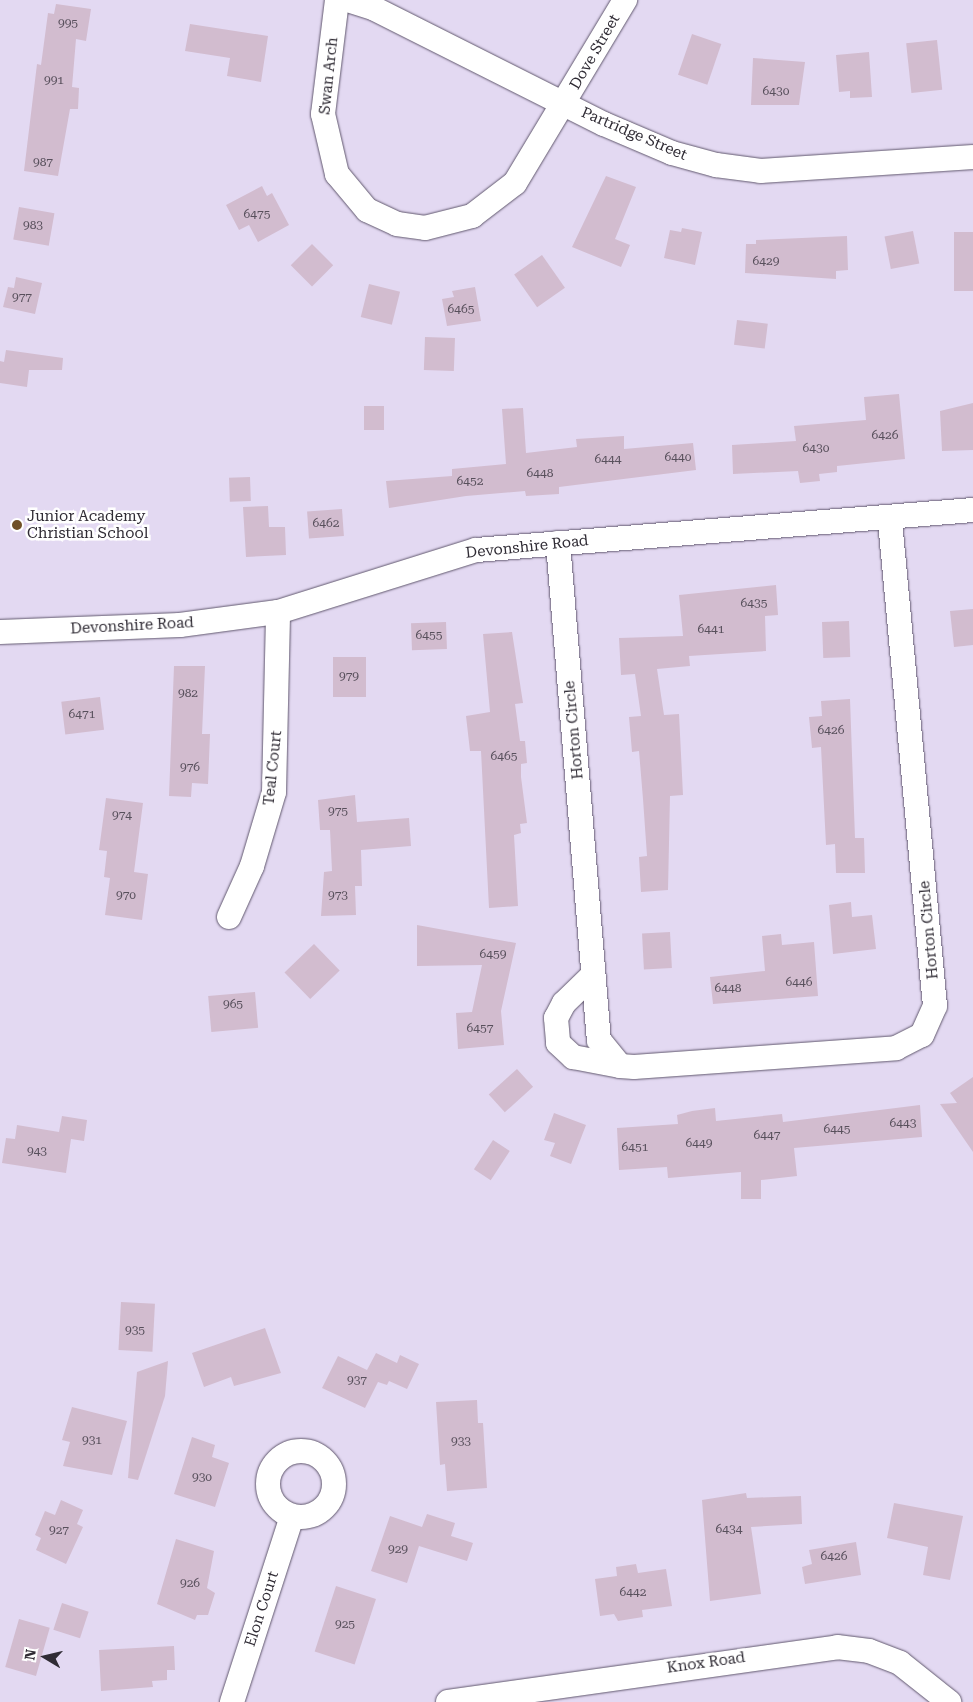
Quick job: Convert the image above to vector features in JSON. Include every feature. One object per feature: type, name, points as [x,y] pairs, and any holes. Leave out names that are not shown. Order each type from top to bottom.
[{"type":"street","name":"Swan Arch","points":[[337,0],[323,114],[327,145],[350,194],[367,210],[397,224],[425,228],[448,225],[495,202],[515,183],[565,104]]},
{"type":"street","name":"Partridge Street","points":[[348,0],[375,9],[565,104],[672,153],[716,165],[760,171],[973,157]]},
{"type":"street","name":"Dove Street","points":[[565,104],[625,0]]},
{"type":"street","name":"Devonshire Road","points":[[0,632],[180,625],[278,612],[436,559],[476,550],[973,510]]},
{"type":"street","name":"Horton Circle","points":[[592,976],[564,1003],[556,1018],[558,1044],[573,1057],[620,1066],[896,1048],[911,1043],[930,1025],[935,1006],[890,517]]},
{"type":"street","name":"Horton Circle","points":[[558,543],[592,976],[599,1040],[620,1066]]},
{"type":"street","name":"Teal Court","points":[[229,917],[252,866],[274,792],[278,612]]},
{"type":"street","name":"Elon Court","points":[[232,1702],[292,1516]]},
{"type":"street","name":"Knox Road","points":[[448,1702],[837,1647],[869,1651],[900,1663],[949,1702]]},
{"type":"building","points":[[56,4],[91,9],[86,41],[76,39],[72,87],[79,88],[78,109],[70,109],[58,176],[24,171],[37,64],[41,65],[48,13],[54,14]]},
{"type":"building","points":[[190,24],[268,36],[261,82],[227,76],[230,58],[185,51]]},
{"type":"building","points":[[692,34],[721,44],[707,85],[678,75]]},
{"type":"building","points":[[937,40],[942,90],[911,93],[906,43]]},
{"type":"building","points":[[869,52],[872,97],[850,98],[850,91],[839,92],[836,55]]},
{"type":"building","points":[[753,58],[805,62],[799,105],[751,105]]},
{"type":"building","points":[[606,176],[636,187],[615,239],[630,245],[621,267],[572,247]]},
{"type":"building","points":[[262,186],[267,196],[272,193],[289,225],[258,242],[249,225],[239,230],[226,205]]},
{"type":"building","points":[[19,207],[54,213],[49,246],[13,239]]},
{"type":"building","points":[[682,228],[702,232],[695,265],[664,258],[670,230],[681,232]]},
{"type":"building","points":[[913,231],[919,263],[891,269],[885,237]]},
{"type":"building","points":[[954,232],[973,232],[973,291],[954,291]]},
{"type":"building","points":[[847,236],[848,270],[836,271],[836,279],[745,273],[746,244],[756,244],[756,240]]},
{"type":"building","points":[[312,244],[333,265],[312,286],[291,265]]},
{"type":"building","points":[[542,255],[565,288],[537,307],[514,275]]},
{"type":"building","points":[[16,277],[42,283],[35,314],[3,307],[8,287],[14,288]]},
{"type":"building","points":[[369,284],[400,292],[392,325],[361,317]]},
{"type":"building","points":[[475,287],[481,321],[447,326],[442,299],[454,297],[452,291]]},
{"type":"building","points":[[737,320],[768,324],[765,349],[734,345]]},
{"type":"building","points":[[425,337],[455,338],[454,371],[424,370]]},
{"type":"building","points":[[6,350],[63,358],[62,370],[29,370],[27,387],[0,383],[0,361],[4,362]]},
{"type":"building","points":[[899,394],[905,459],[837,466],[837,472],[819,474],[820,481],[800,483],[798,471],[733,474],[732,445],[796,441],[794,426],[866,420],[864,397]]},
{"type":"building","points":[[973,403],[973,450],[942,451],[940,411]]},
{"type":"building","points":[[364,406],[384,406],[384,430],[364,430]]},
{"type":"building","points":[[523,408],[526,453],[577,447],[576,439],[624,436],[624,449],[693,443],[696,470],[559,487],[559,494],[526,496],[525,491],[466,496],[389,508],[386,481],[452,476],[452,469],[506,464],[502,409]]},
{"type":"building","points":[[250,477],[251,501],[230,502],[229,478]]},
{"type":"building","points":[[268,506],[269,527],[285,527],[286,555],[246,557],[243,507]]},
{"type":"building","points":[[342,509],[344,536],[309,538],[307,511]]},
{"type":"building","points":[[776,585],[778,615],[765,616],[766,651],[689,656],[690,666],[657,669],[664,715],[679,714],[683,795],[670,796],[668,890],[641,892],[639,857],[647,856],[639,751],[632,752],[629,717],[641,716],[635,674],[621,675],[619,638],[683,636],[679,595]]},
{"type":"building","points":[[973,609],[973,645],[954,647],[950,611]]},
{"type":"building","points":[[849,621],[850,657],[823,658],[822,622]]},
{"type":"building","points":[[446,622],[447,649],[412,650],[411,623]]},
{"type":"building","points":[[512,632],[523,703],[515,704],[520,741],[525,741],[527,763],[521,764],[521,777],[527,823],[520,824],[521,833],[514,835],[518,906],[489,908],[481,751],[470,751],[466,716],[490,712],[483,634]]},
{"type":"building","points":[[333,657],[366,657],[366,697],[333,697]]},
{"type":"building","points":[[174,666],[205,666],[202,734],[210,734],[208,784],[192,783],[191,797],[169,796]]},
{"type":"building","points":[[100,697],[104,730],[65,735],[61,702]]},
{"type":"building","points":[[850,699],[855,838],[864,838],[865,873],[836,873],[835,844],[826,845],[821,747],[812,748],[809,717],[822,716],[821,701]]},
{"type":"building","points":[[355,795],[357,822],[409,818],[411,846],[361,850],[362,886],[355,886],[356,915],[321,916],[324,872],[332,871],[330,830],[320,830],[318,800]]},
{"type":"building","points":[[106,798],[143,803],[134,872],[148,874],[142,920],[105,915],[110,878],[104,877],[107,851],[99,850]]},
{"type":"building","points":[[851,902],[852,917],[872,915],[876,949],[833,954],[829,905]]},
{"type":"building","points":[[417,925],[516,943],[501,1011],[504,1045],[458,1049],[456,1013],[472,1012],[482,965],[417,966]]},
{"type":"building","points":[[670,932],[672,968],[644,969],[642,933]]},
{"type":"building","points":[[781,934],[782,945],[814,942],[818,996],[713,1004],[710,977],[765,971],[762,936]]},
{"type":"building","points":[[314,944],[340,971],[310,999],[285,972]]},
{"type":"building","points":[[255,992],[258,1028],[211,1032],[208,996]]},
{"type":"building","points":[[517,1069],[533,1087],[505,1112],[489,1094]]},
{"type":"building","points":[[973,1077],[973,1152],[940,1104],[957,1103],[950,1093]]},
{"type":"building","points":[[920,1105],[922,1137],[794,1148],[797,1176],[761,1180],[761,1199],[741,1199],[741,1172],[668,1178],[667,1167],[619,1170],[617,1128],[678,1124],[677,1115],[692,1111],[715,1108],[716,1121],[782,1114],[783,1122]]},
{"type":"building","points":[[554,1113],[586,1125],[571,1164],[550,1156],[555,1143],[544,1140]]},
{"type":"building","points":[[62,1116],[87,1120],[84,1141],[71,1139],[66,1173],[2,1163],[6,1138],[15,1139],[17,1125],[59,1132]]},
{"type":"building","points":[[493,1140],[510,1151],[491,1180],[474,1169]]},
{"type":"building","points":[[121,1302],[155,1304],[152,1352],[118,1350]]},
{"type":"building","points":[[265,1328],[281,1373],[234,1386],[231,1377],[204,1387],[192,1353]]},
{"type":"building","points":[[376,1353],[397,1363],[400,1355],[419,1364],[407,1389],[389,1381],[387,1385],[378,1382],[365,1408],[322,1388],[338,1356],[367,1370]]},
{"type":"building","points":[[168,1361],[165,1396],[138,1480],[128,1478],[137,1372]]},
{"type":"building","points":[[477,1400],[478,1423],[483,1423],[487,1488],[447,1491],[445,1464],[440,1465],[436,1402]]},
{"type":"building","points":[[72,1407],[127,1421],[112,1475],[63,1466],[70,1442],[62,1440]]},
{"type":"building","points":[[192,1437],[215,1445],[212,1457],[229,1463],[215,1507],[174,1494]]},
{"type":"building","points":[[746,1493],[747,1498],[801,1496],[802,1524],[751,1527],[761,1594],[710,1601],[702,1500]]},
{"type":"building","points":[[61,1500],[83,1510],[77,1524],[83,1527],[66,1564],[36,1550],[41,1538],[35,1535],[45,1511],[55,1515]]},
{"type":"building","points":[[894,1503],[963,1516],[950,1580],[923,1575],[928,1547],[887,1538]]},
{"type":"building","points":[[427,1514],[455,1523],[451,1536],[473,1543],[467,1561],[419,1546],[407,1583],[371,1571],[390,1516],[422,1527]]},
{"type":"building","points":[[176,1539],[214,1551],[207,1588],[215,1593],[208,1615],[197,1615],[195,1620],[157,1604]]},
{"type":"building","points":[[856,1542],[861,1575],[805,1584],[802,1567],[812,1564],[809,1550]]},
{"type":"building","points":[[636,1564],[638,1573],[666,1569],[672,1606],[642,1610],[643,1617],[618,1621],[614,1614],[600,1616],[595,1579],[617,1576],[616,1567]]},
{"type":"building","points":[[336,1586],[376,1599],[355,1665],[315,1652]]},
{"type":"building","points":[[62,1603],[89,1612],[80,1638],[53,1630]]},
{"type":"building","points":[[19,1619],[50,1628],[36,1676],[5,1667]]},
{"type":"building","points":[[174,1646],[175,1670],[167,1670],[167,1680],[152,1681],[153,1687],[101,1691],[99,1650]]},
{"type":"place","name":"Junior Academy Christian School","points":[[17,525]]}]
